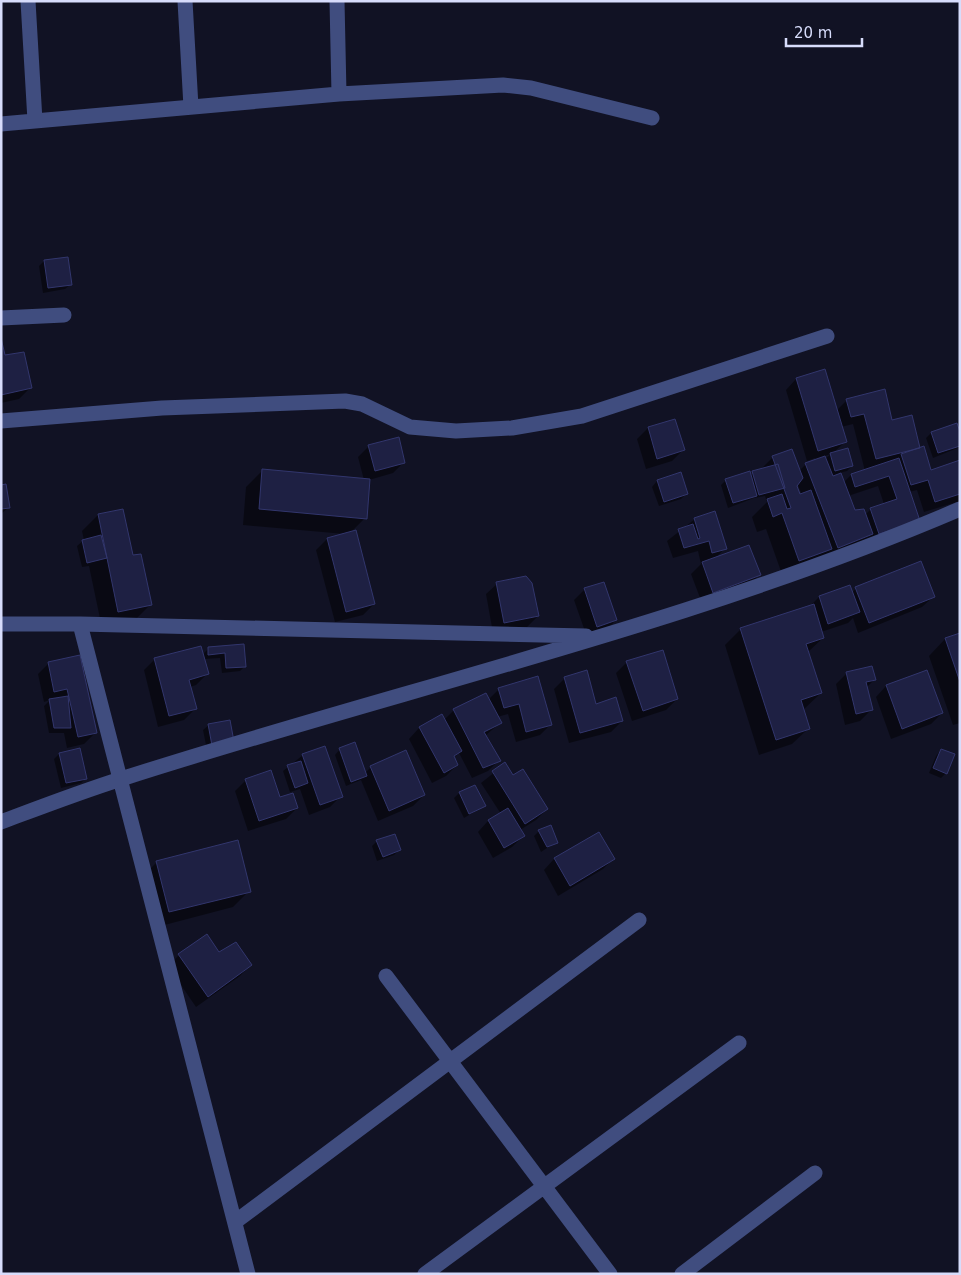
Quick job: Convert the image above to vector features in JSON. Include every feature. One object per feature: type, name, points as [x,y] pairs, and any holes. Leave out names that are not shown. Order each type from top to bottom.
[{"type":"street","points":[[28,1],[35,121]]},
{"type":"street","points":[[185,1],[191,107]]},
{"type":"street","points":[[337,1],[339,94]]},
{"type":"street","points":[[1,124],[339,94],[502,85],[531,88],[652,118]]},
{"type":"street","points":[[1,318],[64,315]]},
{"type":"street","points":[[1,421],[162,408],[345,401],[362,404],[410,427],[456,431],[512,428],[582,416],[827,336]]},
{"type":"street","points":[[1,822],[120,779],[688,610],[904,533],[960,509]]},
{"type":"street","points":[[1,624],[80,624],[600,636]]},
{"type":"street","points":[[80,624],[248,1274]]},
{"type":"street","points":[[235,1222],[639,920]]},
{"type":"street","points":[[386,976],[610,1274]]},
{"type":"street","points":[[425,1274],[739,1043]]},
{"type":"street","points":[[682,1274],[815,1173]]},
{"type":"building","points":[[68,257],[72,285],[48,288],[44,260]]},
{"type":"building","points":[[1,338],[5,355],[24,352],[32,388],[1,395]]},
{"type":"building","points":[[825,369],[847,442],[818,451],[796,378]]},
{"type":"building","points":[[885,389],[892,420],[912,415],[920,448],[876,459],[864,414],[851,417],[846,399]]},
{"type":"building","points":[[675,419],[685,450],[657,459],[648,427]]},
{"type":"building","points":[[957,423],[960,432],[960,446],[938,453],[931,432]]},
{"type":"building","points":[[399,437],[405,463],[375,471],[368,445]]},
{"type":"building","points":[[924,446],[931,470],[960,460],[960,494],[935,502],[928,480],[911,485],[901,454]]},
{"type":"building","points":[[848,448],[853,466],[835,471],[830,453]]},
{"type":"building","points":[[792,449],[803,478],[797,486],[800,494],[811,490],[832,549],[799,561],[782,513],[773,517],[767,499],[782,494],[787,509],[791,508],[772,456]]},
{"type":"building","points":[[825,456],[833,476],[841,473],[855,510],[864,509],[873,534],[838,548],[805,463]]},
{"type":"building","points":[[899,458],[920,521],[879,534],[870,508],[897,499],[889,476],[855,487],[851,474]]},
{"type":"building","points":[[778,464],[785,488],[759,495],[752,471]]},
{"type":"building","points":[[262,469],[370,479],[367,519],[259,509]]},
{"type":"building","points":[[750,471],[757,496],[733,503],[725,479]]},
{"type":"building","points":[[681,472],[688,494],[664,502],[657,480]]},
{"type":"building","points":[[6,484],[10,508],[1,509],[1,485]]},
{"type":"building","points":[[123,509],[133,555],[141,554],[152,605],[118,612],[98,514]]},
{"type":"building","points":[[715,511],[727,549],[712,553],[709,541],[684,548],[678,529],[693,524],[698,539],[700,538],[694,518]]},
{"type":"building","points":[[356,530],[375,604],[346,612],[327,538]]},
{"type":"building","points":[[101,535],[107,558],[87,563],[82,540]]},
{"type":"building","points":[[749,545],[761,575],[713,593],[702,562]]},
{"type":"building","points":[[921,561],[935,597],[869,623],[855,587]]},
{"type":"building","points":[[526,576],[532,583],[539,616],[504,623],[496,582]]},
{"type":"building","points":[[604,582],[617,620],[597,627],[584,588]]},
{"type":"building","points":[[850,585],[860,612],[828,624],[819,596]]},
{"type":"building","points":[[814,604],[824,638],[806,644],[822,693],[801,700],[810,729],[776,740],[740,628]]},
{"type":"building","points":[[960,633],[960,682],[945,638]]},
{"type":"building","points":[[244,644],[246,667],[226,668],[225,653],[208,655],[208,647]]},
{"type":"building","points":[[201,646],[209,674],[189,680],[197,709],[169,716],[154,658]]},
{"type":"building","points":[[663,650],[678,699],[643,711],[626,661]]},
{"type":"building","points":[[80,655],[97,733],[78,737],[67,689],[54,692],[48,662]]},
{"type":"building","points":[[872,666],[876,680],[866,682],[873,710],[856,714],[846,672]]},
{"type":"building","points":[[587,670],[596,704],[616,697],[623,721],[580,733],[564,677]]},
{"type":"building","points":[[927,670],[943,713],[902,729],[886,685]]},
{"type":"building","points":[[538,676],[552,725],[526,732],[519,704],[504,708],[498,688]]},
{"type":"building","points":[[486,693],[502,723],[484,732],[501,761],[483,768],[453,709]]},
{"type":"building","points":[[68,696],[71,728],[54,728],[49,699]]},
{"type":"building","points":[[442,714],[462,751],[454,756],[458,765],[444,773],[419,727]]},
{"type":"building","points":[[230,720],[235,747],[213,751],[208,724]]},
{"type":"building","points":[[355,742],[367,776],[351,782],[339,748]]},
{"type":"building","points":[[325,746],[343,797],[320,805],[302,754]]},
{"type":"building","points":[[80,748],[87,779],[66,783],[59,753]]},
{"type":"building","points":[[941,749],[955,754],[947,774],[933,768]]},
{"type":"building","points":[[406,750],[425,795],[389,811],[370,766]]},
{"type":"building","points":[[301,761],[308,783],[295,788],[287,765]]},
{"type":"building","points":[[505,762],[513,775],[523,769],[548,809],[525,824],[492,771]]},
{"type":"building","points":[[271,770],[280,797],[293,793],[298,808],[259,821],[245,779]]},
{"type":"building","points":[[475,785],[486,806],[469,814],[459,792]]},
{"type":"building","points":[[508,808],[525,836],[504,848],[488,820]]},
{"type":"building","points":[[551,825],[558,843],[547,847],[538,830]]},
{"type":"building","points":[[599,832],[615,859],[570,886],[554,858]]},
{"type":"building","points":[[395,834],[401,850],[383,857],[376,840]]},
{"type":"building","points":[[238,840],[251,892],[169,912],[156,861]]},
{"type":"building","points":[[207,934],[219,952],[236,942],[252,965],[208,997],[178,954]]}]
